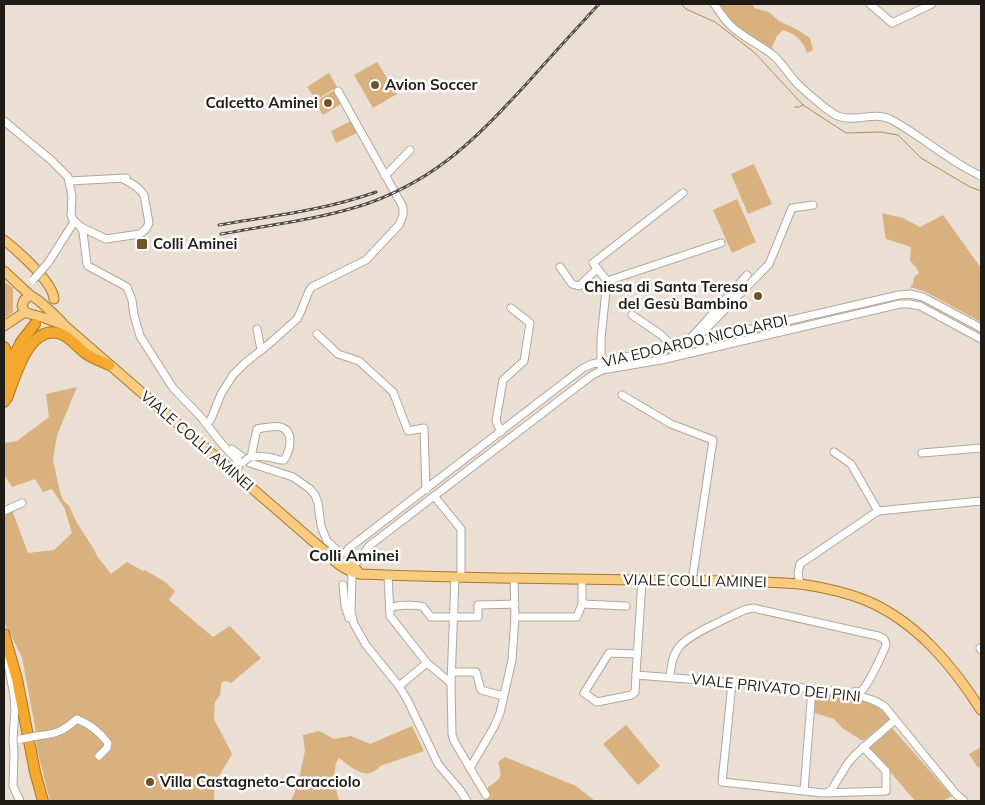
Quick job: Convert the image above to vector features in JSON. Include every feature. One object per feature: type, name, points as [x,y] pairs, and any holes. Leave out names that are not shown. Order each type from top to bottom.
[{"type":"highway","points":[[4,391],[10,364],[21,342],[29,314]]},
{"type":"highway","points":[[4,402],[20,363],[30,345],[36,338],[45,333],[54,332],[61,334],[86,354],[110,364]]},
{"type":"highway","points":[[4,347],[10,364]]},
{"type":"highway","points":[[4,634],[17,679],[34,772],[43,801]]},
{"type":"main road","points":[[4,240],[21,254],[42,276],[54,294],[54,299]]},
{"type":"main road","name":"VIALE COLLI AMINEI","points":[[4,271],[333,560],[347,563],[355,573],[514,579],[740,581],[800,584],[844,593],[866,600],[886,610],[914,630],[963,683],[981,710]]},
{"type":"main road","points":[[28,292],[26,298],[29,314]]},
{"type":"main road","points":[[4,326],[29,314],[38,312],[41,306],[40,303]]},
{"type":"main road","points":[[4,320],[14,312],[45,318],[65,326]]},
{"type":"street","points":[[714,4],[731,26],[773,56],[794,80],[826,109],[837,116],[848,119],[871,116],[888,118],[952,161],[981,176]]},
{"type":"street","points":[[870,4],[892,23],[932,4]]},
{"type":"street","points":[[207,424],[211,419],[221,394],[233,375],[299,316],[312,287],[366,260],[399,225],[403,215],[403,207],[338,91]]},
{"type":"street","points":[[4,121],[52,160],[68,177],[72,196],[71,215],[74,222],[106,239],[140,234],[149,223],[144,195],[128,180],[123,179]]},
{"type":"street","points":[[385,176],[410,150]]},
{"type":"street","points":[[69,181],[132,178]]},
{"type":"street","points":[[602,370],[600,339],[607,281],[593,263],[683,193]]},
{"type":"street","points":[[703,350],[701,334],[769,264],[792,208],[813,206]]},
{"type":"street","points":[[28,292],[33,280],[48,263],[74,222]]},
{"type":"street","points":[[81,227],[88,266],[127,287],[140,336],[173,388],[241,463]]},
{"type":"street","points":[[607,281],[721,243]]},
{"type":"street","points":[[560,267],[572,284],[579,286],[598,269]]},
{"type":"street","points":[[688,354],[686,344],[747,275]]},
{"type":"street","name":"VIA EDOARDO NICOLARDI","points":[[981,328],[923,297],[910,294],[898,295],[701,341],[592,364],[583,368],[349,548],[347,563],[360,559],[369,546],[591,376],[602,370],[661,360],[900,304],[920,306],[981,339]]},
{"type":"street","points":[[501,432],[496,421],[503,380],[524,361],[530,323],[511,308]]},
{"type":"street","points":[[632,315],[660,334],[674,347]]},
{"type":"street","points":[[958,326],[963,318]]},
{"type":"street","points":[[257,329],[261,350]]},
{"type":"street","points":[[317,334],[338,354],[359,361],[393,392],[408,431],[424,428],[426,490]]},
{"type":"street","points":[[622,395],[671,424],[713,440],[692,581]]},
{"type":"street","points":[[234,472],[241,463],[251,457],[266,456],[280,461],[284,460],[290,440],[287,432],[277,427],[257,430],[251,457]]},
{"type":"street","points":[[222,444],[227,445],[250,463],[293,477],[315,495],[325,538],[347,563],[352,576],[351,611],[354,624]]},
{"type":"street","points":[[922,453],[981,448]]},
{"type":"street","points":[[834,452],[851,464],[878,511]]},
{"type":"street","points":[[434,496],[461,529],[454,618],[452,734],[454,741],[486,795]]},
{"type":"street","points":[[800,584],[798,573],[800,564],[878,511],[981,501]]},
{"type":"street","points":[[4,511],[22,504]]},
{"type":"street","points":[[388,575],[390,616],[393,622],[427,663],[452,683]]},
{"type":"street","points":[[470,768],[494,727],[504,696],[512,660],[515,617],[514,579]]},
{"type":"street","points":[[515,617],[577,617],[582,604],[582,580]]},
{"type":"street","points":[[637,654],[609,653],[584,693],[597,702],[632,695],[635,692],[642,580]]},
{"type":"street","points":[[343,585],[345,606],[350,620],[408,701],[438,764],[467,801]]},
{"type":"street","points":[[390,608],[396,606],[419,606],[427,611],[431,617],[454,618],[478,617],[478,605],[514,604]]},
{"type":"street","points":[[582,604],[626,606]]},
{"type":"street","points":[[670,677],[674,656],[679,647],[687,640],[744,610],[753,608],[882,638],[886,644],[885,648],[868,682],[858,692],[845,693]]},
{"type":"street","points":[[4,649],[14,702],[17,739],[14,752],[13,786],[19,799]]},
{"type":"street","points":[[398,686],[427,663]]},
{"type":"street","points":[[452,672],[476,672],[481,690],[504,696]]},
{"type":"street","name":"VIALE PRIVATO DEI PINI","points":[[636,675],[812,689],[869,698],[880,703],[956,794],[964,801]]},
{"type":"street","points":[[868,682],[868,692],[880,703]]},
{"type":"street","points":[[732,683],[722,782],[804,791],[886,791],[886,771],[863,747]]},
{"type":"street","points":[[804,791],[812,689]]},
{"type":"street","points":[[17,739],[54,734],[77,719],[86,723],[108,743],[108,748],[99,756]]},
{"type":"street","points":[[828,792],[832,789],[848,763],[863,747],[895,720]]},
{"type":"street","points":[[465,760],[475,760]]},
{"type":"shaded area","points":[[718,4],[753,4],[754,8],[769,12],[779,21],[810,38],[813,50],[807,53],[804,45],[798,38],[783,30],[777,36],[772,47],[775,55],[735,25]]},
{"type":"shaded area","name":"Avion Soccer","points":[[377,62],[397,94],[373,108],[354,75]]},
{"type":"shaded area","points":[[329,73],[337,87],[316,100],[307,87]]},
{"type":"shaded area","name":"Calcetto Aminei","points":[[333,91],[341,104],[323,115],[315,102]]},
{"type":"shaded area","points":[[351,121],[357,133],[336,143],[331,131]]},
{"type":"shaded area","points":[[754,164],[772,204],[748,214],[731,174]]},
{"type":"shaded area","points":[[737,199],[756,242],[732,253],[713,210]]},
{"type":"shaded area","points":[[882,213],[903,218],[920,227],[943,215],[981,268],[981,322],[924,291],[910,287],[913,284],[914,277],[919,273],[910,261],[911,247],[886,239]]},
{"type":"shaded area","points":[[4,281],[13,288],[13,312],[4,319]]},
{"type":"shaded area","points":[[77,387],[57,435],[53,460],[63,500],[69,506],[97,556],[111,574],[127,562],[165,582],[175,591],[169,600],[213,637],[230,626],[261,658],[231,683],[227,681],[222,682],[220,695],[215,702],[214,719],[232,754],[215,783],[215,801],[50,801],[37,749],[35,727],[22,657],[4,622],[4,514],[12,510],[28,553],[54,550],[72,533],[64,507],[52,489],[43,492],[35,479],[12,487],[4,475],[4,443],[17,441],[49,417],[46,394]]},
{"type":"shaded area","points":[[814,691],[848,695],[879,706],[890,719],[863,741],[842,728],[834,719],[815,713]]},
{"type":"shaded area","points":[[626,725],[660,766],[638,785],[603,744]]},
{"type":"shaded area","points":[[412,726],[424,751],[380,766],[370,773],[359,772],[339,758],[335,767],[335,773],[339,801],[288,801],[292,799],[298,783],[305,751],[303,735],[319,731],[334,739],[351,736],[370,744]]},
{"type":"shaded area","points":[[892,728],[952,796],[943,801],[915,801],[869,747]]},
{"type":"shaded area","points":[[981,747],[981,766],[978,768],[969,754]]},
{"type":"shaded area","points":[[505,757],[576,786],[595,801],[484,801],[488,787],[500,777],[498,762]]},
{"type":"waterway","points":[[681,4],[686,9],[715,22],[754,52],[803,105],[846,133],[881,132],[898,135],[921,158],[970,187],[981,191]]},
{"type":"waterway","points":[[795,107],[803,105]]},
{"type":"railway","points":[[221,234],[351,209],[395,192],[418,180],[458,152],[476,136],[512,100],[599,4]]},
{"type":"railway","points":[[219,225],[318,208],[376,192]]},
{"type":"place","name":"Avion Soccer","points":[[375,85]]},
{"type":"place","name":"Calcetto Aminei","points":[[328,103]]},
{"type":"place","name":"Colli Aminei","points":[[142,244]]},
{"type":"place","name":"Chiesa di Santa Teresa del Gesù Bambino","points":[[758,296]]},
{"type":"place","name":"Villa Castagneto-Caracciolo","points":[[150,782]]},
{"type":"district","name":"Colli Aminei","points":[[354,555]]}]
